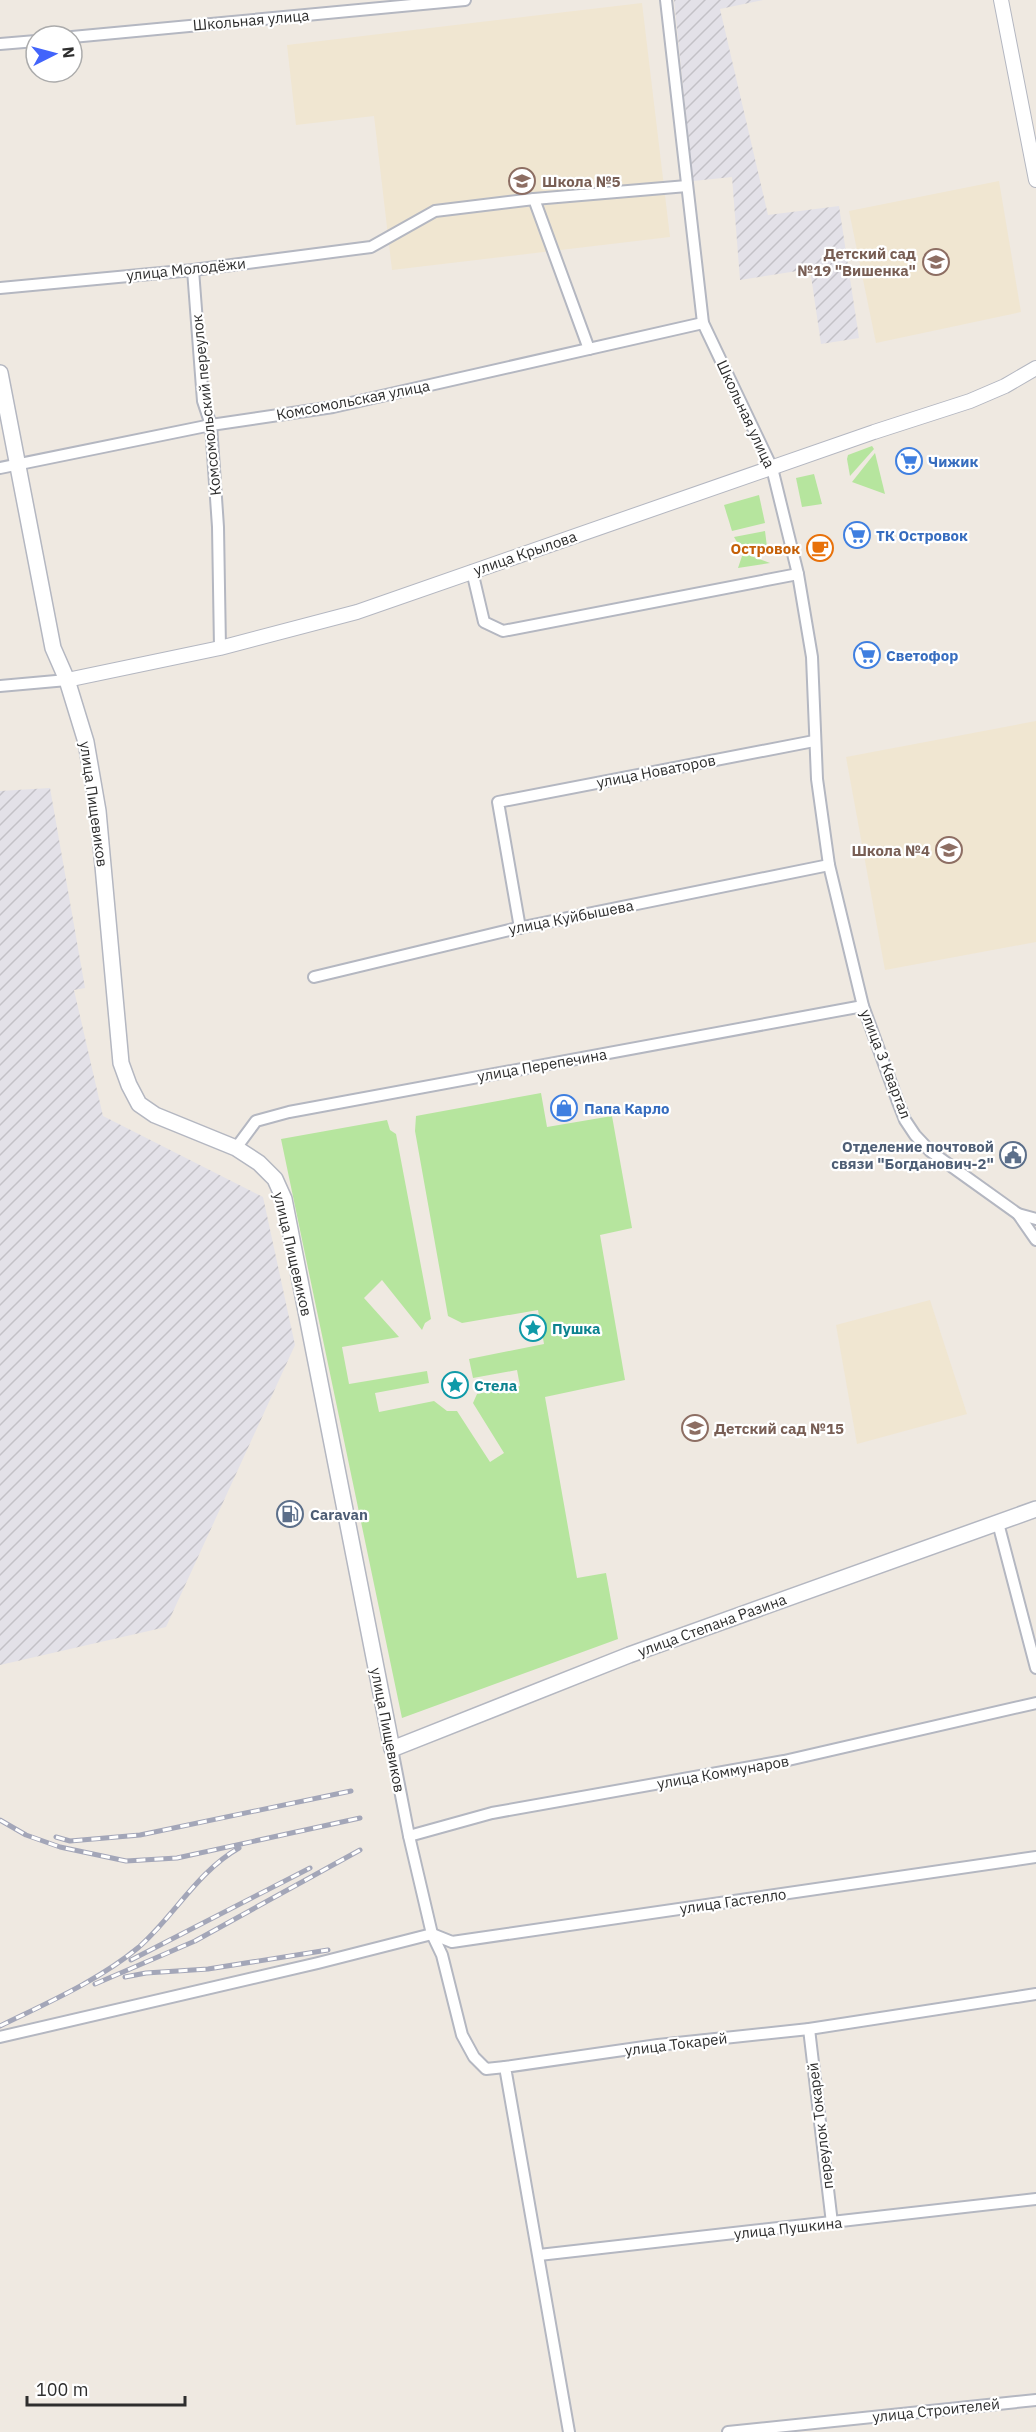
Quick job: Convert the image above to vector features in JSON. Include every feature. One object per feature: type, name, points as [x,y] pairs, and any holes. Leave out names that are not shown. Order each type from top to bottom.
[{"type":"main road","name":"улица Пищевиков","points":[[0,373],[53,648],[67,680],[86,742],[98,811],[121,1063],[139,1104],[175,1125],[236,1148],[259,1163],[275,1179],[284,1199],[392,1749]]},
{"type":"main road","name":"улица Степана Разина","points":[[392,1749],[629,1655],[1036,1509]]},
{"type":"street","name":"Школьная улица","points":[[84,36],[373,4],[465,0]]},
{"type":"street","name":"Школьная улица","points":[[666,0],[703,323],[772,468],[798,574],[812,657],[814,741],[829,865]]},
{"type":"street","points":[[1001,0],[1036,180]]},
{"type":"street","points":[[0,44],[24,42]]},
{"type":"street","points":[[589,349],[534,199],[687,186]]},
{"type":"street","name":"улица Молодёжи","points":[[0,288],[192,270],[371,247],[435,211],[534,199]]},
{"type":"street","name":"Комсомольский переулок","points":[[192,270],[203,401],[211,425],[218,527],[219,648]]},
{"type":"street","name":"Комсомольская улица","points":[[0,468],[211,425],[333,407],[703,323]]},
{"type":"street","name":"улица Крылова","points":[[0,686],[67,680],[219,648],[357,612],[970,401],[1005,386],[1036,368]]},
{"type":"street","points":[[472,571],[484,622],[503,631],[798,574]]},
{"type":"street","name":"улица Новаторов","points":[[520,928],[498,802],[814,741]]},
{"type":"street","name":"улица Куйбышева","points":[[314,977],[520,928],[829,865]]},
{"type":"street","name":"улица 3 Квартал","points":[[829,865],[863,1006],[905,1120],[915,1135],[930,1150],[1018,1214]]},
{"type":"street","name":"улица Перепечина","points":[[236,1148],[256,1120],[289,1112],[863,1006]]},
{"type":"street","points":[[1018,1214],[1036,1219]]},
{"type":"street","points":[[1018,1214],[1036,1240]]},
{"type":"street","points":[[998,1523],[1036,1668]]},
{"type":"street","name":"улица Коммунаров","points":[[409,1836],[492,1813],[784,1761],[1036,1703]]},
{"type":"street","name":"улица Пищевиков","points":[[392,1749],[432,1934],[442,1955],[462,2035],[474,2057],[486,2068],[505,2067]]},
{"type":"street","name":"улица Гастелло","points":[[432,1934],[452,1942],[1036,1857]]},
{"type":"street","points":[[0,2037],[432,1934]]},
{"type":"street","name":"улица Токарей","points":[[505,2067],[658,2045],[808,2029],[1036,1994]]},
{"type":"street","name":"переулок Токарей","points":[[808,2029],[832,2223]]},
{"type":"street","points":[[505,2067],[569,2432]]},
{"type":"street","name":"улица Пушкина","points":[[539,2255],[1036,2199]]},
{"type":"street","name":"улица Строителей","points":[[728,2432],[1036,2400]]},
{"type":"shaded area","points":[[674,0],[763,0],[720,9],[768,215],[839,206],[859,338],[821,344],[810,269],[740,280],[732,177],[693,181]]},
{"type":"shaded area","name":"Школа №5","points":[[642,3],[670,237],[392,270],[374,116],[296,125],[287,45]]},
{"type":"shaded area","name":"Детский сад №19 \"Вишенка\"","points":[[999,181],[1021,312],[876,343],[849,211]]},
{"type":"shaded area","name":"Школа №4","points":[[1036,721],[1036,942],[885,970],[846,757]]},
{"type":"shaded area","points":[[50,788],[85,988],[74,990],[103,1116],[263,1197],[295,1345],[166,1627],[0,1665],[0,791]]},
{"type":"shaded area","points":[[930,1300],[967,1414],[857,1444],[836,1325]]},
{"type":"green space","points":[[872,446],[874,449],[850,476],[848,455]]},
{"type":"green space","points":[[875,453],[885,494],[852,482]]},
{"type":"green space","points":[[814,474],[822,504],[802,507],[796,478]]},
{"type":"green space","points":[[759,495],[765,523],[732,531],[724,505]]},
{"type":"green space","points":[[765,531],[768,555],[737,542],[734,537]]},
{"type":"green space","points":[[743,553],[770,563],[738,568]]},
{"type":"green space","points":[[541,1093],[547,1127],[612,1116],[632,1228],[600,1235],[625,1380],[545,1397],[577,1578],[606,1573],[618,1639],[402,1718],[281,1139],[387,1120],[390,1130],[396,1134],[431,1319],[425,1323],[422,1330],[382,1280],[364,1298],[399,1337],[342,1347],[349,1384],[427,1371],[429,1383],[375,1393],[379,1412],[434,1401],[447,1411],[457,1411],[490,1462],[504,1453],[473,1403],[477,1394],[520,1386],[517,1370],[473,1378],[469,1359],[544,1344],[538,1310],[462,1323],[448,1316],[415,1131],[416,1116]]},
{"type":"railway","points":[[56,1837],[70,1841],[140,1835],[351,1791]]},
{"type":"railway","points":[[0,1820],[26,1835],[60,1847],[126,1861],[177,1858],[360,1818]]},
{"type":"railway","points":[[0,2026],[72,1991],[123,1959],[152,1935],[211,1869],[239,1848]]},
{"type":"railway","points":[[95,1984],[195,1941],[360,1850]]},
{"type":"railway","points":[[131,1960],[310,1868]]},
{"type":"railway","points":[[125,1977],[146,1973],[208,1969],[328,1950]]},
{"type":"place","name":"Школа №5","points":[[522,181]]},
{"type":"place","name":"Детский сад №19 \"Вишенка\"","points":[[936,262]]},
{"type":"place","name":"Чижик","points":[[909,461]]},
{"type":"place","name":"ТК Островок","points":[[857,535]]},
{"type":"place","name":"Островок","points":[[820,548]]},
{"type":"place","name":"Светофор","points":[[867,655]]},
{"type":"place","name":"Школа №4","points":[[949,850]]},
{"type":"place","name":"Папа Карло","points":[[564,1108]]},
{"type":"place","name":"Отделение почтовой связи \"Богданович-2\"","points":[[1013,1155]]},
{"type":"place","name":"Пушка","points":[[533,1328]]},
{"type":"place","name":"Стела","points":[[455,1385]]},
{"type":"place","name":"Детский сад №15","points":[[695,1428]]},
{"type":"place","name":"Caravan","points":[[290,1514]]}]
